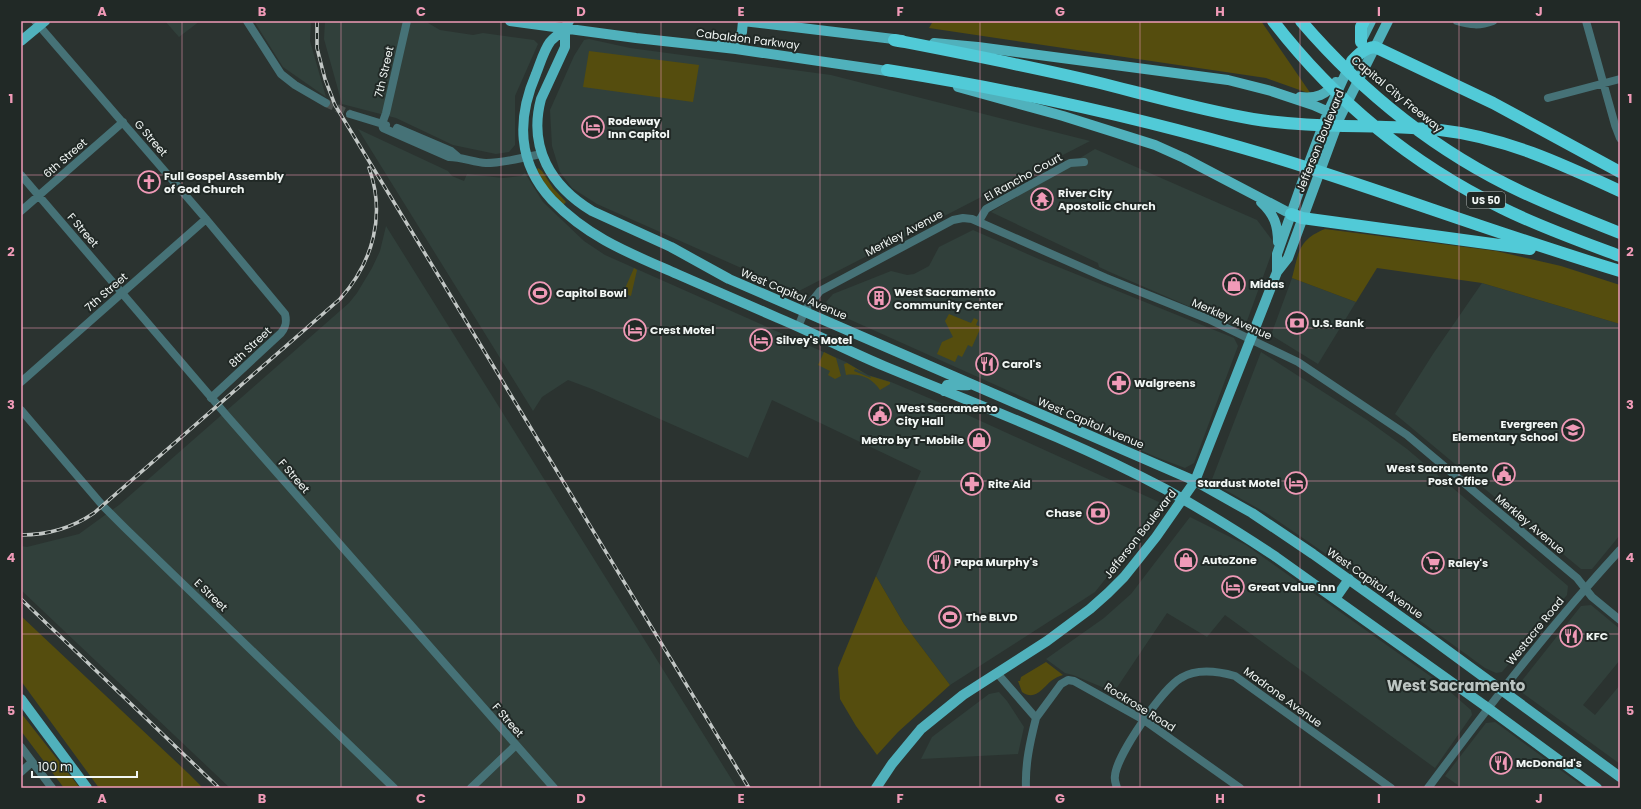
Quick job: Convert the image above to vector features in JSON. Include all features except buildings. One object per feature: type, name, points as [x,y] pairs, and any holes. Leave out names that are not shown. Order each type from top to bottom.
[{"type":"highway","name":"US 50","points":[[1273,21],[1293,47],[1331,88],[1366,119],[1415,157],[1473,193],[1537,224],[1620,256]]},
{"type":"highway","name":"Capital City Freeway","points":[[1301,21],[1342,66],[1379,100],[1439,145],[1488,175],[1522,192],[1620,233]]},
{"type":"highway","points":[[1360,42],[1361,27],[1364,21]]},
{"type":"highway","points":[[894,40],[1001,61],[1103,84],[1203,109],[1256,120],[1421,129],[1480,136],[1523,149],[1546,158],[1620,191]]},
{"type":"highway","points":[[1352,61],[1368,47],[1375,47],[1493,103],[1620,172]]},
{"type":"highway","points":[[888,70],[978,85],[1098,110],[1207,138],[1330,175],[1561,254],[1620,271]]},
{"type":"highway","points":[[1296,216],[1561,254]]},
{"type":"main road","name":"Cabaldon Parkway","points":[[510,21],[567,25],[679,42],[888,70],[1015,103],[1155,145],[1175,153],[1245,190]]},
{"type":"main road","points":[[679,42],[694,38],[732,43],[740,37],[743,21],[894,40],[978,47],[1228,80],[1271,91],[1340,117]]},
{"type":"main road","name":"Jefferson Boulevard","points":[[876,788],[892,764],[921,729],[963,695],[1066,628],[1108,593],[1124,577],[1195,481],[1252,340],[1277,272],[1288,258],[1296,216],[1328,112],[1371,21]]},
{"type":"main road","name":"Jefferson Boulevard","points":[[1277,272],[1277,254],[1296,216],[1340,117],[1388,21]]},
{"type":"main road","points":[[21,42],[40,23]]},
{"type":"main road","name":"West Capitol Avenue","points":[[567,25],[565,47],[546,87],[539,107],[538,128],[542,154],[548,170],[563,190],[580,204],[592,211],[671,247],[729,279],[805,310],[1057,422],[1195,481],[1278,529],[1349,579],[1620,777]]},
{"type":"main road","points":[[567,25],[550,42],[530,88],[526,102],[523,128],[527,157],[539,182],[550,198],[569,216],[594,236],[880,364],[1020,422],[1166,490],[1251,540],[1488,708],[1597,788]]},
{"type":"main road","points":[[1271,91],[1281,91],[1300,97],[1314,98],[1326,93],[1337,80],[1345,75]]},
{"type":"main road","points":[[1245,190],[1296,216]]},
{"type":"main road","points":[[1245,190],[1262,202],[1274,216],[1278,230],[1277,254]]},
{"type":"main road","points":[[944,391],[947,386],[950,385],[959,386],[971,384]]},
{"type":"main road","points":[[1020,422],[1025,418],[1057,422]]},
{"type":"main road","points":[[1335,599],[1349,579]]},
{"type":"main road","points":[[21,699],[87,788]]},
{"type":"street","points":[[247,21],[281,74],[295,85],[326,103]]},
{"type":"street","name":"7th Street","points":[[382,126],[407,21]]},
{"type":"street","points":[[1457,21],[1482,25],[1493,21]]},
{"type":"street","points":[[1586,21],[1603,84],[1620,138]]},
{"type":"street","name":"G Street","points":[[40,23],[279,306]]},
{"type":"street","points":[[1548,98],[1620,79]]},
{"type":"street","points":[[350,114],[382,126],[396,128],[451,151],[458,157],[484,163],[517,160],[542,154]]},
{"type":"street","name":"6th Street","points":[[21,211],[123,122]]},
{"type":"street","name":"El Rancho Court","points":[[979,221],[986,209],[1070,163],[1084,162]]},
{"type":"street","name":"F Street","points":[[21,175],[211,398],[554,788]]},
{"type":"street","name":"Merkley Avenue","points":[[798,327],[805,310],[820,291],[953,220],[963,218],[979,221],[1106,278],[1208,319],[1298,362],[1407,435],[1577,578],[1592,597],[1620,620]]},
{"type":"street","name":"7th Street","points":[[21,382],[206,219]]},
{"type":"street","name":"8th Street","points":[[211,398],[285,328],[287,321],[285,314],[279,306]]},
{"type":"street","name":"E Street","points":[[21,410],[103,506],[394,788]]},
{"type":"street","name":"Westacre Road","points":[[1428,788],[1502,690],[1585,588],[1620,550]]},
{"type":"street","name":"Madrone Avenue","points":[[1117,788],[1115,776],[1122,755],[1144,720],[1165,692],[1181,678],[1193,673],[1208,671],[1235,676],[1390,788]]},
{"type":"street","points":[[997,673],[1036,718],[1028,746],[1025,772],[1026,788]]},
{"type":"street","name":"Rockrose Road","points":[[1036,718],[1061,684],[1068,680],[1081,684],[1144,720],[1240,788]]},
{"type":"street","points":[[470,788],[516,745]]},
{"type":"street","points":[[21,747],[52,788]]},
{"type":"street","points":[[21,772],[32,762]]},
{"type":"shaded area","points":[[165,21],[200,21],[179,37]]},
{"type":"shaded area","points":[[254,21],[311,21],[310,41],[326,97],[283,67]]},
{"type":"shaded area","points":[[325,21],[420,21],[428,23],[440,30],[473,35],[483,33],[534,40],[538,44],[515,96],[515,145],[509,152],[496,154],[453,145],[396,118],[342,104],[324,39]]},
{"type":"shaded area","points":[[933,21],[1261,21],[1311,94],[1266,78],[929,28]]},
{"type":"shaded area","points":[[589,39],[630,48],[831,75],[1090,141],[799,291],[775,283],[597,204],[572,188],[560,172],[552,146],[550,110],[574,56],[584,40]]},
{"type":"shaded area","points":[[589,51],[699,65],[693,102],[583,87]]},
{"type":"shaded area","points":[[358,129],[448,171],[452,176],[464,181],[467,174],[503,178],[521,176],[525,173],[543,202],[584,241],[605,255],[846,362],[868,375],[891,382],[950,407],[1159,502],[1158,513],[1095,592],[950,685],[904,624],[876,576],[921,471],[772,400],[748,458],[592,389],[568,380],[542,397],[533,411]]},
{"type":"shaded area","points":[[1095,149],[1257,220],[1275,244],[1247,321],[1242,326],[1232,325],[1112,273],[1099,267],[1098,263],[991,212]]},
{"type":"shaded area","points":[[538,168],[566,202],[563,205],[547,188],[537,170]]},
{"type":"shaded area","points":[[386,226],[737,788],[230,788],[21,590],[21,546],[27,547],[79,534],[119,505],[349,303],[372,268],[380,251]]},
{"type":"shaded area","points":[[1325,229],[1496,251],[1561,266],[1620,285],[1620,324],[1482,283],[1377,268],[1356,302],[1292,278],[1298,254],[1305,242],[1316,233]]},
{"type":"shaded area","points":[[973,230],[1041,260],[1234,338],[1238,346],[1194,463],[1185,468],[1156,457],[833,312],[826,302],[833,294],[891,271],[907,275],[914,274],[929,266],[939,247]]},
{"type":"shaded area","points":[[634,268],[637,270],[631,296],[623,293]]},
{"type":"shaded area","points":[[1292,278],[1356,302],[1318,364],[1271,335]]},
{"type":"shaded area","points":[[1482,283],[1620,324],[1620,535],[1592,569],[1581,569],[1395,414],[1433,354]]},
{"type":"shaded area","points":[[949,314],[971,323],[974,318],[978,320],[976,325],[981,327],[972,347],[968,345],[962,357],[958,355],[955,362],[937,354],[942,342],[953,337],[945,321]]},
{"type":"shaded area","points":[[824,352],[836,358],[841,376],[835,379],[828,375],[830,371],[818,365]]},
{"type":"shaded area","points":[[1261,352],[1367,420],[1407,449],[1568,586],[1567,595],[1502,672],[1496,673],[1485,668],[1364,580],[1268,514],[1211,482]]},
{"type":"shaded area","points":[[847,363],[864,373],[855,369],[854,371],[871,378],[870,376],[890,382],[890,384],[880,390],[873,382],[865,377],[846,375],[844,364]]},
{"type":"shaded area","points":[[1190,517],[1246,545],[1440,683],[1471,710],[1472,715],[1435,768],[1225,615],[1207,637],[1167,613],[1114,692],[1065,673],[1046,659],[1104,618],[1131,594]]},
{"type":"shaded area","points":[[876,576],[904,624],[950,685],[898,732],[877,755],[856,726],[840,699],[838,668]]},
{"type":"shaded area","points":[[1591,605],[1620,629],[1620,660],[1583,705],[1595,715],[1620,685],[1620,764],[1520,691],[1520,683],[1581,606]]},
{"type":"shaded area","points":[[21,616],[203,788],[99,788],[21,681]]},
{"type":"shaded area","points":[[1046,662],[1063,675],[1052,680],[1035,695],[1022,692],[1018,681],[1020,681],[1021,677]]},
{"type":"shaded area","points":[[999,692],[1007,701],[1024,727],[1018,754],[921,759],[932,737],[989,694]]},
{"type":"shaded area","points":[[21,713],[80,788],[64,788],[21,731]]},
{"type":"shaded area","points":[[1495,722],[1585,788],[1462,788],[1445,776],[1486,723]]},
{"type":"tunnel","points":[[326,103],[350,114]]},
{"type":"railway","points":[[317,21],[317,48],[325,79],[335,105],[749,788]]},
{"type":"railway","points":[[21,535],[40,534],[59,530],[77,523],[94,513],[340,299],[361,270],[373,237],[376,220],[376,203],[374,186],[369,168]]},
{"type":"railway","points":[[21,599],[219,788]]},
{"type":"place","name":"Rodeway Inn Capitol","points":[[593,127]]},
{"type":"place","name":"Full Gospel Assembly of God Church","points":[[149,182]]},
{"type":"place","name":"River City Apostolic Church","points":[[1042,199]]},
{"type":"place","name":"Midas","points":[[1234,284]]},
{"type":"place","name":"Capitol Bowl","points":[[540,293]]},
{"type":"place","name":"West Sacramento Community Center","points":[[879,298]]},
{"type":"place","name":"U.S. Bank","points":[[1297,323]]},
{"type":"place","name":"Crest Motel","points":[[635,330]]},
{"type":"place","name":"Silvey's Motel","points":[[761,340]]},
{"type":"place","name":"Carol's","points":[[987,364]]},
{"type":"place","name":"Walgreens","points":[[1119,383]]},
{"type":"place","name":"West Sacramento City Hall","points":[[880,414]]},
{"type":"place","name":"Evergreen Elementary School","points":[[1573,430]]},
{"type":"place","name":"Metro by T-Mobile","points":[[979,440]]},
{"type":"place","name":"West Sacramento Post Office","points":[[1504,474]]},
{"type":"place","name":"Stardust Motel","points":[[1296,483]]},
{"type":"place","name":"Rite Aid","points":[[972,484]]},
{"type":"place","name":"Chase","points":[[1098,513]]},
{"type":"place","name":"AutoZone","points":[[1186,560]]},
{"type":"place","name":"Papa Murphy's","points":[[939,562]]},
{"type":"place","name":"Raley's","points":[[1433,563]]},
{"type":"place","name":"Great Value Inn","points":[[1233,587]]},
{"type":"place","name":"The BLVD","points":[[950,617]]},
{"type":"place","name":"KFC","points":[[1571,636]]},
{"type":"place","name":"McDonald's","points":[[1501,763]]},
{"type":"district","name":"West Sacramento","points":[[1456,685]]}]
